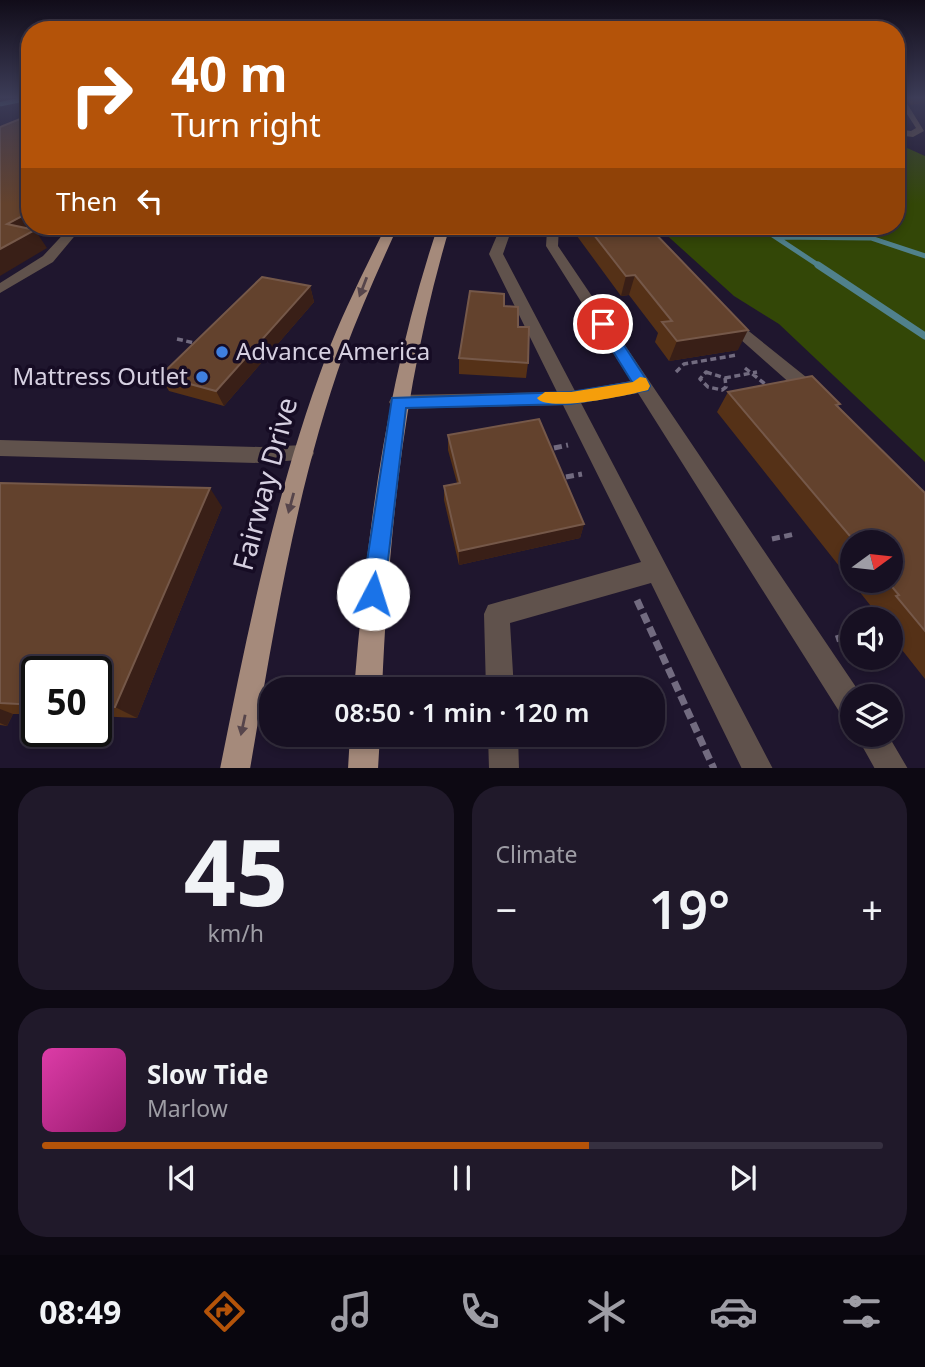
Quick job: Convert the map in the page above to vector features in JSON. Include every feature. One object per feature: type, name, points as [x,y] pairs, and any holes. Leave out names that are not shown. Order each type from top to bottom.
[{"type":"main road","name":"Fairway Drive","points":[[235,768],[283,534],[304,453],[338,348],[388,235]]},
{"type":"main road","points":[[369,677],[375,570],[398,402],[422,294],[441,235]]},
{"type":"main road","points":[[363,768],[364,747]]},
{"type":"lane","points":[[905,133],[925,139]]},
{"type":"lane","points":[[0,289],[48,259],[69,235]]},
{"type":"lane","points":[[503,235],[496,254],[758,768]]},
{"type":"lane","points":[[551,235],[550,244],[840,688]]},
{"type":"lane","points":[[722,314],[759,351],[804,384],[823,404]]},
{"type":"lane","points":[[398,402],[571,398],[642,386]]},
{"type":"lane","points":[[0,448],[260,455],[304,453]]},
{"type":"lane","points":[[499,677],[497,614],[658,569]]},
{"type":"lane","points":[[503,747],[504,768]]},
{"type":"lane","points":[[879,747],[893,768]]},
{"type":"path","points":[[177,339],[210,347]]},
{"type":"path","points":[[676,372],[684,364],[759,351]]},
{"type":"path","points":[[690,363],[704,373],[712,372],[725,378],[726,387],[715,390]]},
{"type":"path","points":[[745,368],[765,384]]},
{"type":"path","points":[[704,373],[700,379],[702,383],[715,390],[723,399]]},
{"type":"path","points":[[627,578],[714,768]]},
{"type":"green space","points":[[905,147],[925,156],[925,462],[779,324],[734,296],[667,235],[905,235]]},
{"type":"building","points":[[0,133],[21,133],[21,217],[7,224],[21,227],[21,235],[26,235],[0,249]]},
{"type":"building","points":[[594,235],[657,235],[748,330],[677,341],[662,322],[672,321],[635,275],[626,276]]},
{"type":"building","points":[[262,277],[310,286],[216,391],[160,376]]},
{"type":"building","points":[[470,291],[504,294],[504,306],[518,307],[518,327],[529,327],[528,363],[459,358]]},
{"type":"building","points":[[812,376],[840,404],[836,405],[925,493],[925,631],[896,596],[899,595],[897,593],[903,593],[903,530],[845,530],[728,392]]},
{"type":"building","points":[[539,419],[584,524],[459,551],[444,486],[460,483],[448,435]]},
{"type":"building","points":[[0,483],[210,488],[115,707],[112,707],[112,656],[21,656],[21,704],[0,703]]},
{"type":"waterway","points":[[773,235],[821,267]]},
{"type":"waterway","points":[[777,237],[871,238],[925,256]]},
{"type":"waterway","points":[[818,265],[925,336]]},
{"type":"slow traffic","points":[[545,398],[571,398],[642,386],[640,382]]},
{"type":"place","name":"Advance America","points":[[222,352]]},
{"type":"place","name":"Mattress Outlet","points":[[202,377]]},
{"type":"route","points":[[373,594],[398,402],[571,398],[642,386],[603,324]]}]
